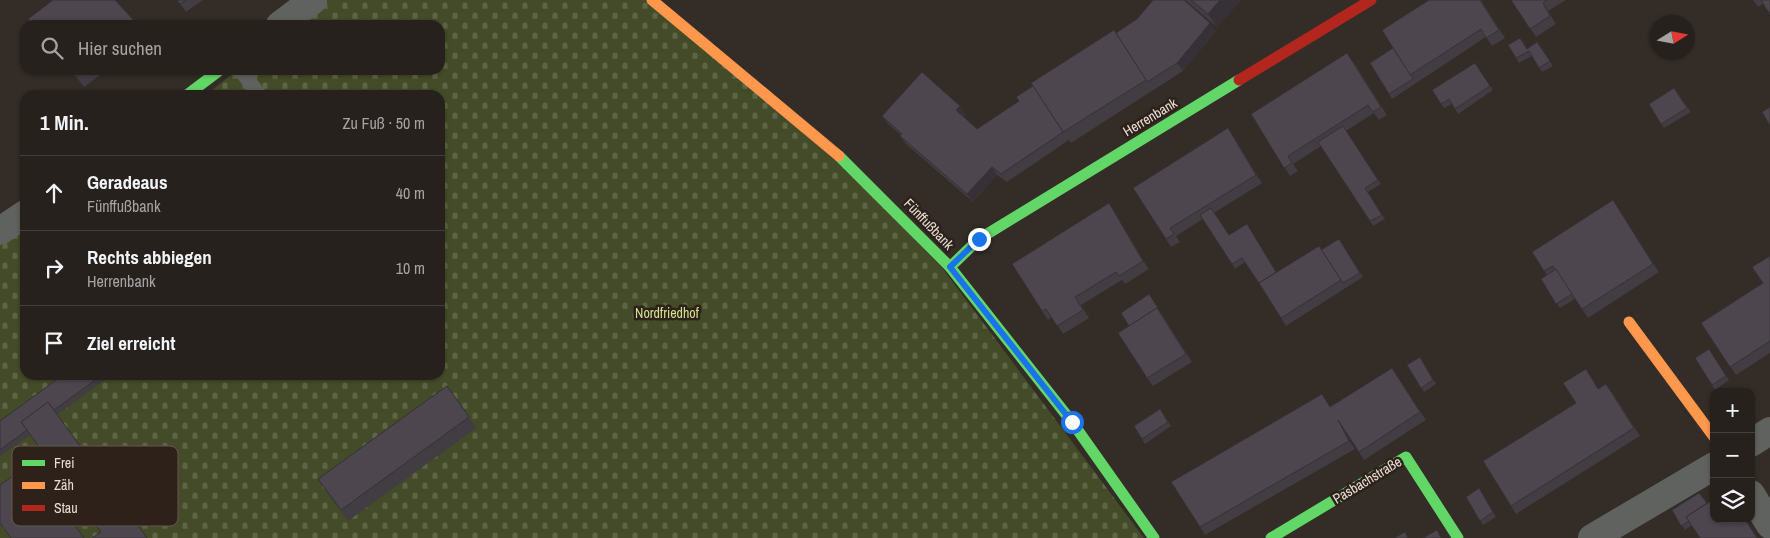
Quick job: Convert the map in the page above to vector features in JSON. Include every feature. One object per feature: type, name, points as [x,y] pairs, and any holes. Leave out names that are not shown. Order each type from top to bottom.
[{"type":"street","points":[[287,20],[313,0]]},
{"type":"street","name":"Fünffußbank","points":[[652,0],[854,169],[950,267],[1072,422],[1154,538]]},
{"type":"street","name":"Herrenbank","points":[[950,267],[979,239],[1371,0]]},
{"type":"street","points":[[194,90],[213,75]]},
{"type":"street","points":[[0,231],[20,217]]},
{"type":"street","points":[[1629,322],[1711,433]]},
{"type":"street","points":[[1755,440],[1770,431]]},
{"type":"street","name":"Pasbachstraße","points":[[1271,538],[1406,456],[1458,538]]},
{"type":"street","points":[[1592,538],[1710,468]]},
{"type":"street","points":[[1755,501],[1770,525]]},
{"type":"lane","points":[[245,75],[255,90]]},
{"type":"green space","name":"Nordfriedhof","points":[[325,0],[647,0],[847,170],[943,269],[1144,538],[0,538],[0,245],[20,231],[20,380],[445,380],[445,90],[212,90],[231,75],[445,75],[445,20],[299,20]]},
{"type":"building","points":[[53,0],[115,0],[133,20],[29,20]]},
{"type":"building","points":[[177,0],[186,0],[180,4]]},
{"type":"building","points":[[1153,0],[1184,0],[1210,23],[1177,63],[1147,82],[1116,33],[1137,19]]},
{"type":"building","points":[[1191,0],[1220,0],[1208,14]]},
{"type":"building","points":[[1429,0],[1480,0],[1499,30],[1486,38],[1481,29],[1410,75],[1382,30]]},
{"type":"building","points":[[1511,0],[1547,0],[1543,3],[1550,16],[1530,29]]},
{"type":"building","points":[[1761,0],[1770,0],[1769,13]]},
{"type":"building","points":[[1114,30],[1146,80],[1063,132],[1031,83]]},
{"type":"building","points":[[1520,38],[1527,49],[1537,42],[1550,61],[1539,68],[1529,51],[1516,58],[1508,45]]},
{"type":"building","points":[[1393,48],[1413,79],[1389,94],[1370,63]]},
{"type":"building","points":[[1347,53],[1381,107],[1373,112],[1368,105],[1288,156],[1292,163],[1284,168],[1251,114]]},
{"type":"building","points":[[1475,63],[1490,86],[1455,109],[1449,99],[1441,104],[1432,90]]},
{"type":"building","points":[[922,72],[960,106],[956,110],[977,129],[1019,101],[1016,97],[1033,86],[1063,132],[1001,174],[992,167],[967,194],[900,136],[902,134],[882,116]]},
{"type":"building","points":[[1674,88],[1687,108],[1661,124],[1649,104]]},
{"type":"building","points":[[1770,107],[1770,126],[1762,112]]},
{"type":"building","points":[[1343,126],[1378,180],[1365,188],[1382,215],[1370,221],[1318,142]]},
{"type":"building","points":[[1228,128],[1256,175],[1170,228],[1174,234],[1166,239],[1133,188]]},
{"type":"building","points":[[1613,200],[1653,264],[1582,309],[1553,266],[1544,271],[1532,252]]},
{"type":"building","points":[[1109,203],[1143,261],[1119,276],[1116,272],[1075,297],[1083,310],[1057,326],[1046,309],[1042,311],[1012,264]]},
{"type":"building","points":[[1211,208],[1229,235],[1247,224],[1276,272],[1259,283],[1242,258],[1232,264],[1200,215]]},
{"type":"building","points":[[1339,239],[1360,273],[1343,283],[1321,250]]},
{"type":"building","points":[[1319,246],[1341,280],[1281,318],[1259,283]]},
{"type":"building","points":[[1770,256],[1770,341],[1730,367],[1701,323],[1763,283],[1752,267]]},
{"type":"building","points":[[1556,269],[1572,294],[1556,304],[1541,279]]},
{"type":"building","points":[[1149,294],[1160,311],[1157,308],[1129,326],[1121,313]]},
{"type":"building","points":[[1157,308],[1186,354],[1147,378],[1118,333]]},
{"type":"building","points":[[1709,349],[1726,376],[1712,385],[1695,358]]},
{"type":"building","points":[[1420,357],[1433,380],[1421,388],[1407,365]]},
{"type":"building","points":[[1392,368],[1420,412],[1359,452],[1338,420],[1349,441],[1200,527],[1171,482],[1322,394],[1330,407]]},
{"type":"building","points":[[1586,369],[1598,389],[1606,384],[1634,428],[1511,506],[1483,461],[1576,403],[1563,383]]},
{"type":"building","points":[[56,380],[95,380],[54,410],[48,402],[21,422],[27,430],[0,450],[0,421]]},
{"type":"building","points":[[447,386],[469,417],[341,510],[318,479]]},
{"type":"building","points":[[48,402],[80,446],[38,446],[21,422]]},
{"type":"building","points":[[1160,409],[1168,422],[1142,439],[1134,426]]},
{"type":"building","points":[[12,477],[12,526],[75,526],[84,538],[11,538],[0,523],[0,485]]},
{"type":"building","points":[[1479,488],[1493,512],[1480,521],[1466,497]]},
{"type":"building","points":[[1699,493],[1707,503],[1686,517],[1689,521],[1681,526],[1672,510]]},
{"type":"building","points":[[1710,502],[1710,523],[1748,523],[1757,538],[1700,538],[1686,517]]},
{"type":"building","points":[[97,526],[138,526],[147,538],[92,538],[101,532]]},
{"type":"building","points":[[1437,530],[1441,538],[1423,538]]},
{"type":"building","points":[[1405,532],[1408,538],[1394,538]]},
{"type":"traffic: fast","points":[[194,90],[213,75]]},
{"type":"traffic: fast","points":[[950,267],[979,239],[1239,80]]},
{"type":"traffic: fast","points":[[839,156],[950,267],[1072,422],[1154,538]]},
{"type":"traffic: fast","points":[[1271,538],[1406,457],[1458,538]]},
{"type":"traffic: slow","points":[[652,0],[839,156]]},
{"type":"traffic: slow","points":[[1629,322],[1711,433]]},
{"type":"traffic: jam","points":[[1239,80],[1371,0]]},
{"type":"route","points":[[979,239],[950,267],[1072,422]]}]
